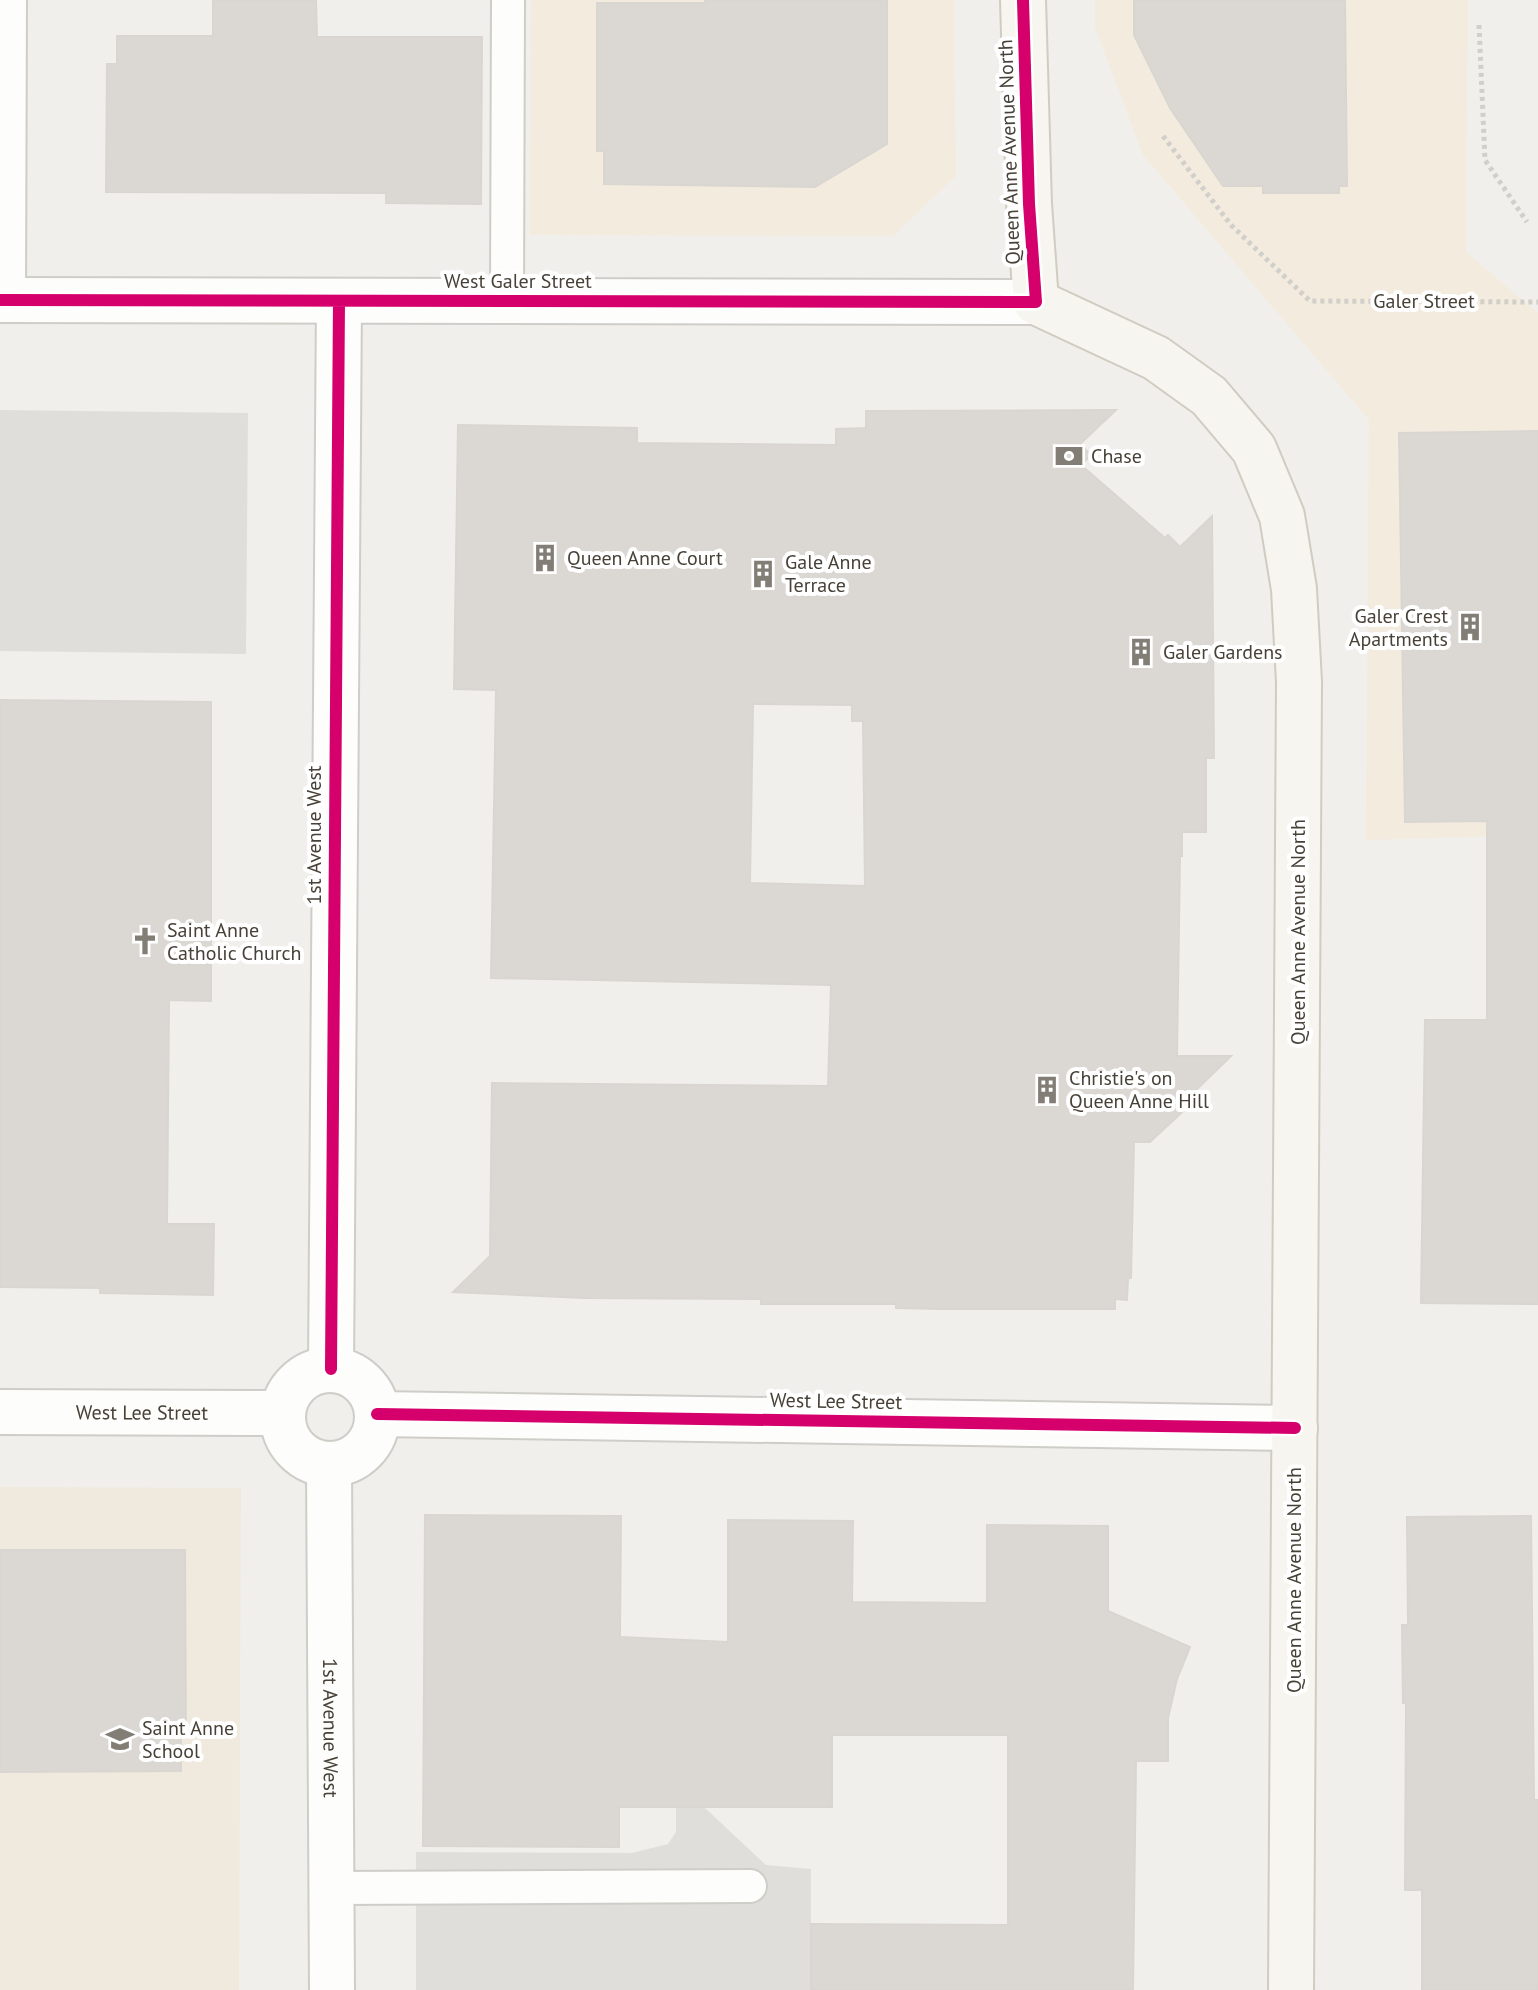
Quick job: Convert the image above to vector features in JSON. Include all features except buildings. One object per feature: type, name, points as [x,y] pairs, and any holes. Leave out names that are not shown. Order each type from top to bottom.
[{"type":"main road","name":"Queen Anne Avenue North","points":[[1023,0],[1029,204],[1036,302],[1156,358],[1209,396],[1254,449],[1282,516],[1294,589],[1299,682],[1291,1990]]},
{"type":"street","points":[[1,300],[4,0]]},
{"type":"street","name":"West Galer Street","points":[[1,300],[1036,302]]},
{"type":"street","name":"1st Avenue West","points":[[331,1369],[339,301]]},
{"type":"street","points":[[331,1369],[342,1370],[357,1378],[369,1390],[377,1414],[373,1438],[363,1451],[351,1460],[329,1464],[307,1459],[296,1450],[287,1438],[282,1413],[287,1395],[296,1382],[310,1373],[331,1369]]},
{"type":"street","name":"West Lee Street","points":[[0,1412],[282,1413]]},
{"type":"street","name":"West Lee Street","points":[[377,1414],[1295,1428]]},
{"type":"street","name":"1st Avenue West","points":[[329,1464],[332,1990]]},
{"type":"lane","points":[[507,301],[508,0]]},
{"type":"lane","points":[[333,1888],[750,1886]]},
{"type":"path","points":[[1479,25],[1485,160],[1527,222]]},
{"type":"shaded area","points":[[531,0],[954,0],[956,176],[893,236],[530,235]]},
{"type":"shaded area","points":[[1095,0],[1468,0],[1466,252],[1538,313],[1538,835],[1366,840],[1369,420],[1143,155],[1095,27]]},
{"type":"shaded area","points":[[0,410],[248,413],[246,654],[0,651]]},
{"type":"shaded area","name":"Saint Anne School","points":[[0,1487],[241,1488],[239,1990],[0,1990]]},
{"type":"shaded area","points":[[676,1807],[704,1807],[766,1865],[811,1869],[811,1990],[416,1990],[416,1852],[632,1853],[668,1844],[676,1832]]},
{"type":"cycle path","points":[[0,300],[1036,302],[1029,204],[1023,0]]},
{"type":"cycle path","points":[[331,1369],[339,301]]},
{"type":"cycle path","points":[[377,1414],[1295,1428]]},
{"type":"place","name":"Chase","points":[[1069,456]]},
{"type":"place","name":"Queen Anne Court","points":[[545,558]]},
{"type":"place","name":"Gale Anne Terrace","points":[[763,574]]},
{"type":"place","name":"Galer Crest Apartments","points":[[1470,627]]},
{"type":"place","name":"Galer Gardens","points":[[1141,652]]},
{"type":"place","name":"Saint Anne Catholic Church","points":[[145,941]]},
{"type":"place","name":"Christie's on Queen Anne Hill","points":[[1047,1090]]},
{"type":"place","name":"Saint Anne School","points":[[120,1739]]}]
